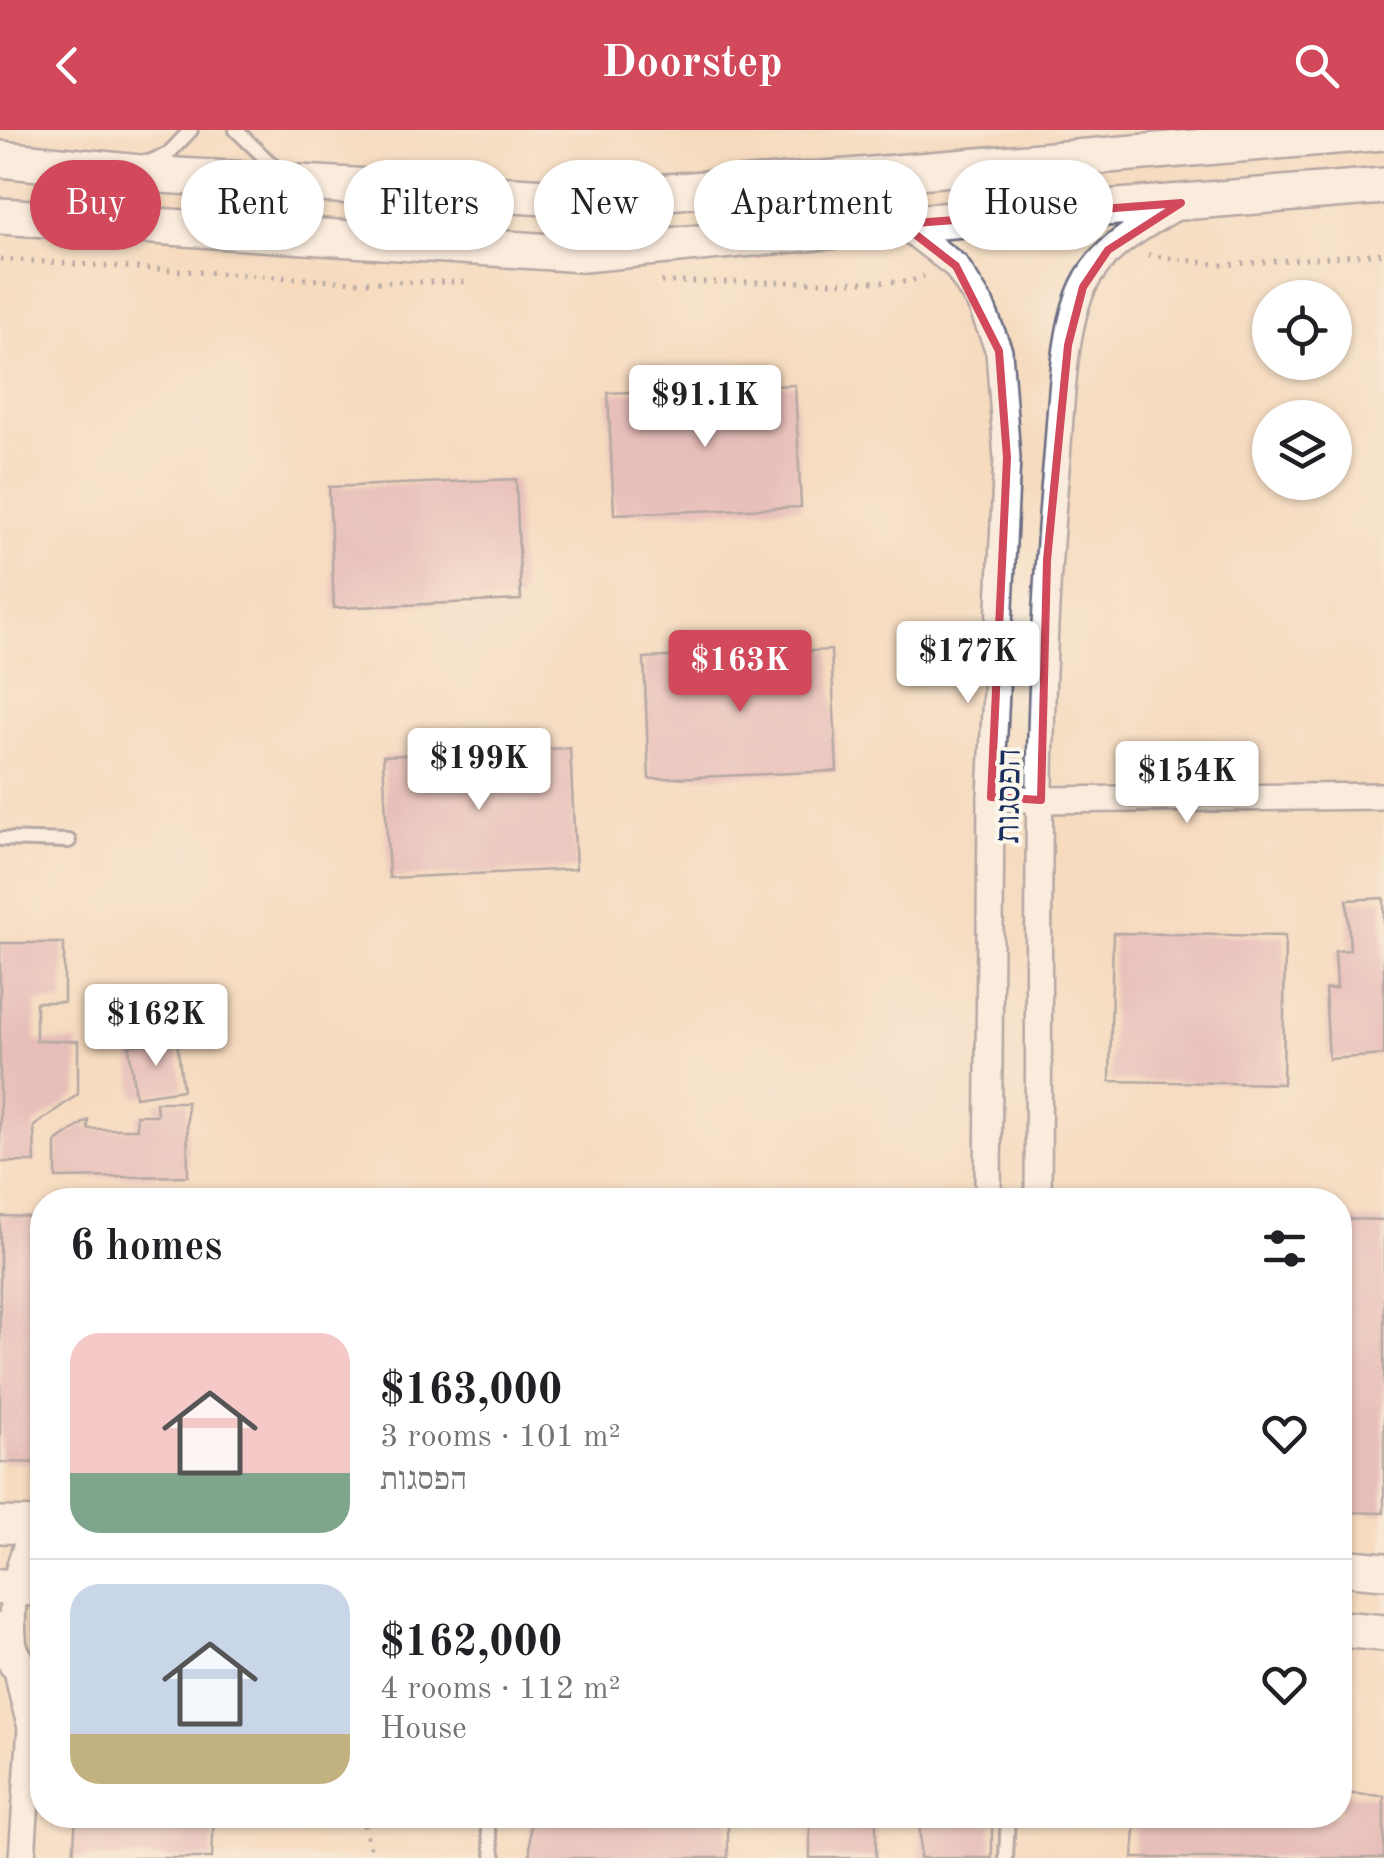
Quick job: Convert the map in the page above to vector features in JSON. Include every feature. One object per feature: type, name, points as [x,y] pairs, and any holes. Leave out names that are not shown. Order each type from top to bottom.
[{"type":"main road","points":[[324,186],[583,199],[1384,132]]},
{"type":"main road","points":[[0,160],[30,163]]},
{"type":"main road","points":[[928,222],[1384,186]]},
{"type":"main road","points":[[0,216],[582,254],[694,244]]},
{"type":"main road","points":[[1352,1568],[1384,1571]]},
{"type":"main road","points":[[1352,1630],[1384,1633]]},
{"type":"street","name":"הפסגות","points":[[1038,1188],[1047,560],[1068,345],[1082,288],[1108,250],[1182,203]]},
{"type":"street","name":"הפסגות","points":[[928,244],[956,266],[981,305],[999,351],[1007,458],[991,797],[988,1188]]},
{"type":"street","points":[[991,797],[1041,800],[1384,796]]},
{"type":"street","points":[[29,1534],[8,1646],[30,1723]]},
{"type":"street","points":[[22,1858],[30,1742]]},
{"type":"lane","points":[[153,160],[168,154],[191,130]]},
{"type":"lane","points":[[236,130],[267,160]]},
{"type":"lane","points":[[0,838],[69,840]]},
{"type":"lane","points":[[488,1828],[494,1858]]},
{"type":"lane","points":[[1006,1858],[1007,1828]]},
{"type":"path","points":[[365,1828],[374,1858]]},
{"type":"highlighted area","points":[[1181,203],[1108,250],[1083,287],[1068,345],[1047,560],[1041,800],[991,797],[1007,458],[999,351],[956,266],[902,224]]},
{"type":"building","points":[[795,385],[801,507],[614,514],[608,393]]},
{"type":"building","points":[[516,479],[521,600],[334,608],[329,487]]},
{"type":"building","points":[[831,650],[837,771],[649,779],[644,658]]},
{"type":"building","points":[[570,748],[576,869],[389,878],[383,756]]},
{"type":"building","points":[[1384,898],[1384,1055],[1329,1059],[1325,989],[1337,988],[1335,951],[1350,950],[1347,900]]},
{"type":"building","points":[[1113,933],[1285,936],[1283,1084],[1110,1081]]},
{"type":"building","points":[[0,943],[64,943],[64,1002],[36,1002],[36,1041],[78,1041],[78,1094],[34,1126],[35,1162],[0,1162]]},
{"type":"building","points":[[177,1041],[183,1090],[135,1097],[129,1046]]},
{"type":"building","points":[[156,1102],[187,1102],[188,1176],[56,1178],[56,1142],[88,1120],[88,1129],[137,1129],[136,1115],[157,1115]]},
{"type":"building","points":[[0,1216],[30,1217],[30,1463],[0,1462]]},
{"type":"building","points":[[1352,1219],[1384,1220],[1384,1513],[1352,1512]]},
{"type":"building","points":[[1352,1794],[1384,1796],[1384,1858],[1133,1858],[1135,1828],[1352,1828]]},
{"type":"building","points":[[75,1828],[213,1828],[212,1858],[73,1858]]},
{"type":"building","points":[[530,1828],[728,1828],[728,1858],[530,1858]]},
{"type":"building","points":[[810,1828],[876,1828],[876,1858],[810,1858]]},
{"type":"building","points":[[920,1828],[992,1828],[992,1858],[920,1858]]}]
